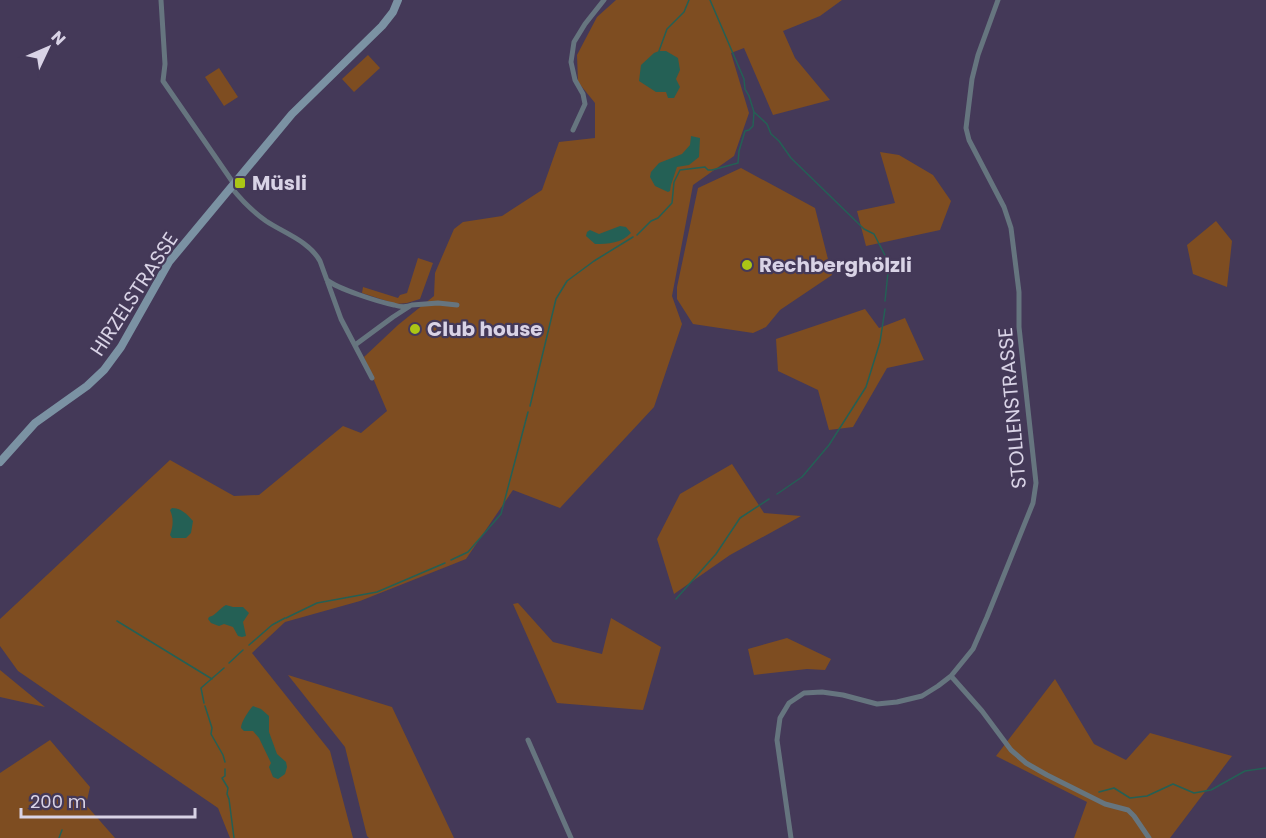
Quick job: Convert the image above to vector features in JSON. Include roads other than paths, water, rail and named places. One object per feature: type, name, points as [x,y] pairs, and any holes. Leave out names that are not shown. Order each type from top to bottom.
[{"type":"street","points":[[161,0],[164,81],[248,207],[315,252],[341,319],[372,378]]},
{"type":"street","name":"HIRZELSTRASSE","points":[[0,462],[35,423],[87,386],[104,370],[126,338],[170,262],[298,108],[382,26],[393,12],[398,0]]},
{"type":"street","points":[[573,130],[585,104],[570,62],[574,42],[604,0]]},
{"type":"street","name":"STOLLENSTRASSE","points":[[791,838],[777,740],[780,718],[789,703],[804,693],[822,692],[877,704],[897,702],[922,696],[951,676],[973,649],[1033,503],[1036,483],[1011,228],[1004,207],[969,140],[966,128],[972,79],[978,55],[998,0]]},
{"type":"street","points":[[326,279],[340,288],[395,306],[438,303],[457,305]]},
{"type":"street","points":[[356,345],[410,306]]},
{"type":"street","points":[[951,676],[972,698],[1018,757],[1047,775],[1105,804],[1128,810],[1149,838]]},
{"type":"street","points":[[528,740],[571,838]]},
{"type":"waterway","points":[[659,51],[667,29],[684,12],[689,0]]},
{"type":"waterway","points":[[637,235],[672,203],[674,182],[680,170],[705,167],[712,170],[738,163],[745,131],[753,126],[754,112],[745,89],[744,79],[710,0]]},
{"type":"waterway","points":[[754,112],[767,124],[771,134],[791,158],[864,229],[874,234],[889,263],[885,301]]},
{"type":"waterway","points":[[530,406],[556,299],[567,281],[633,237]]},
{"type":"waterway","points":[[777,494],[802,477],[829,445],[866,387],[880,342],[885,309]]},
{"type":"waterway","points":[[451,560],[468,552],[501,514],[528,412]]},
{"type":"waterway","points":[[676,599],[716,554],[740,518],[769,499]]},
{"type":"waterway","points":[[286,618],[317,603],[377,592],[445,563]]},
{"type":"waterway","points":[[249,645],[272,625],[285,618]]},
{"type":"waterway","points":[[117,621],[212,679]]},
{"type":"waterway","points":[[229,663],[243,650]]},
{"type":"waterway","points":[[204,703],[201,688],[224,668]]},
{"type":"waterway","points":[[205,706],[212,728],[211,734],[225,762]]},
{"type":"waterway","points":[[1099,792],[1114,788],[1130,798],[1147,796],[1173,784],[1194,793],[1211,790],[1245,771],[1266,768]]},
{"type":"waterway","points":[[225,769],[225,776],[222,778],[228,788],[234,838]]},
{"type":"waterway","points":[[59,838],[62,830]]},
{"type":"place","name":"Müsli","points":[[240,183]]},
{"type":"place","name":"Rechberghölzli","points":[[747,265]]},
{"type":"place","name":"Club house","points":[[415,329]]}]
